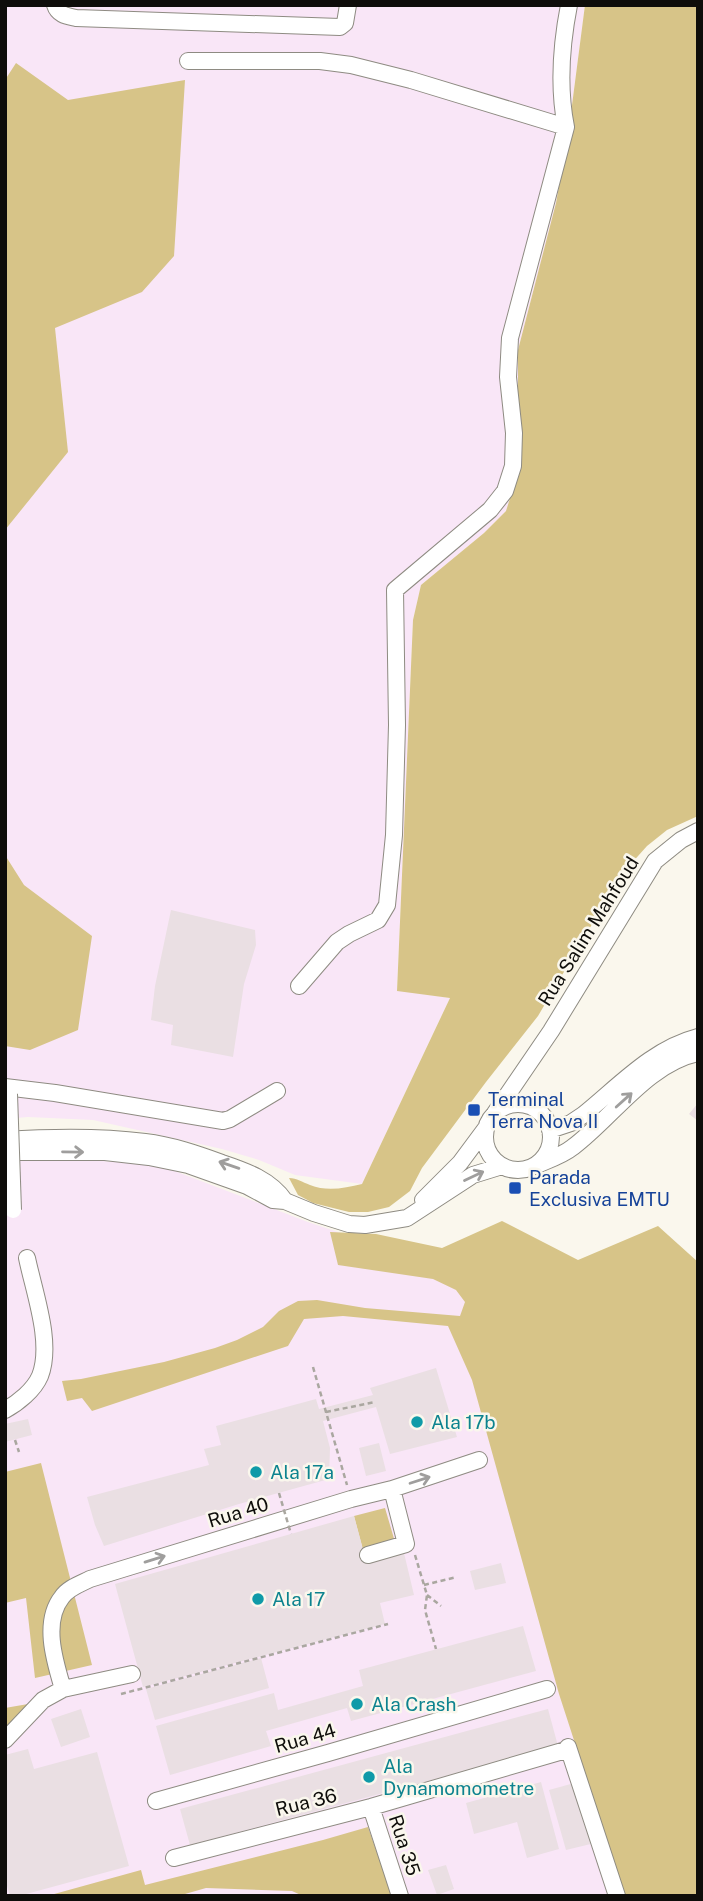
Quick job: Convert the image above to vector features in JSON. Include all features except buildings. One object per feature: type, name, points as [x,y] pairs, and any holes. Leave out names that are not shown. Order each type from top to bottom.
[{"type":"street","points":[[55,5],[63,15],[76,18],[340,27],[345,23],[348,5]]},
{"type":"street","points":[[299,986],[337,943],[349,933],[378,920],[387,905],[394,835],[397,725],[395,590],[490,510],[505,491],[513,466],[514,433],[508,377],[510,338],[566,127],[561,92],[562,42],[569,5]]},
{"type":"street","points":[[188,61],[320,61],[351,65],[411,80],[566,127]]},
{"type":"street","name":"Rua Salim Mahfoud","points":[[495,1113],[551,1031],[655,862],[681,840],[698,831]]},
{"type":"street","name":"Rua Salim Mahfoud","points":[[530,1106],[528,1077],[551,1031]]},
{"type":"street","points":[[550,1130],[583,1115],[656,1055],[678,1042],[698,1037]]},
{"type":"street","points":[[486,1128],[487,1150],[493,1159],[511,1170],[531,1168],[562,1155],[575,1146],[628,1096],[663,1068],[698,1053]]},
{"type":"street","points":[[13,1210],[7,1090],[55,1093],[223,1121],[277,1091]]},
{"type":"street","points":[[407,1218],[460,1163],[495,1113],[502,1108],[521,1104],[530,1106],[539,1111],[546,1120],[551,1141],[540,1162],[531,1168]]},
{"type":"street","points":[[5,1140],[118,1139],[187,1151],[278,1190],[285,1201],[349,1224],[365,1225],[407,1218],[473,1175],[502,1166]]},
{"type":"street","points":[[5,1152],[105,1152],[149,1157],[250,1180]]},
{"type":"street","points":[[5,1410],[33,1387],[40,1376],[44,1359],[43,1331],[27,1258]]},
{"type":"street","name":"Rua 40","points":[[67,1688],[53,1652],[51,1633],[55,1608],[69,1590],[90,1579],[351,1499],[392,1489],[479,1460]]},
{"type":"street","points":[[368,1555],[406,1544],[392,1489]]},
{"type":"street","points":[[5,1740],[43,1700],[67,1688],[132,1674]]},
{"type":"street","name":"Rua 44","points":[[156,1801],[547,1689]]},
{"type":"street","name":"Rua 36","points":[[174,1857],[371,1807],[566,1750],[568,1747],[617,1896]]},
{"type":"street","name":"Rua 35","points":[[371,1807],[400,1896]]},
{"type":"path","points":[[313,1367],[351,1499]]},
{"type":"path","points":[[326,1412],[375,1402]]},
{"type":"path","points":[[15,1440],[19,1452]]},
{"type":"path","points":[[279,1493],[291,1534]]},
{"type":"path","points":[[414,1552],[427,1595],[425,1610],[436,1649]]},
{"type":"path","points":[[424,1585],[457,1577]]},
{"type":"path","points":[[427,1595],[441,1606]]},
{"type":"path","points":[[121,1694],[388,1624]]},
{"type":"shaded area","points":[[5,5],[585,5],[568,136],[556,203],[518,350],[518,473],[506,511],[484,533],[421,585],[413,620],[397,990],[450,998],[362,1184],[295,1175],[222,1149],[93,1120],[28,1117],[5,1119]]},
{"type":"shaded area","points":[[585,5],[698,5],[698,816],[667,830],[647,846],[621,875],[538,1016],[422,1168],[410,1191],[389,1207],[368,1212],[349,1212],[313,1203],[298,1195],[289,1178],[329,1189],[362,1184],[450,998],[397,991],[413,620],[421,585],[484,533],[506,511],[518,473],[518,350],[556,203],[568,136]]},
{"type":"shaded area","points":[[16,63],[68,100],[185,80],[174,256],[142,292],[55,328],[68,452],[5,530],[5,80]]},
{"type":"shaded area","points":[[5,855],[24,885],[92,936],[78,1030],[30,1050],[5,1046]]},
{"type":"shaded area","points":[[5,1156],[159,1165],[308,1222],[698,1352],[698,1896],[5,1896]]},
{"type":"shaded area","points":[[502,1221],[578,1260],[658,1226],[698,1262],[698,1896],[610,1896],[584,1771],[559,1694],[472,1380],[448,1326],[343,1316],[304,1319],[288,1346],[92,1411],[82,1398],[67,1401],[62,1381],[164,1362],[215,1348],[263,1327],[279,1311],[298,1301],[317,1300],[365,1308],[460,1316],[465,1302],[456,1290],[433,1279],[338,1265],[330,1232],[376,1234],[442,1248]]},
{"type":"shaded area","points":[[41,1463],[92,1665],[35,1678],[26,1598],[5,1603],[5,1472]]},
{"type":"shaded area","points":[[385,1508],[395,1542],[363,1550],[354,1516]]},
{"type":"shaded area","points":[[28,1704],[5,1730],[5,1708]]},
{"type":"shaded area","points":[[368,1827],[392,1896],[303,1896],[292,1891],[206,1888],[178,1896],[47,1896],[141,1870],[145,1885]]},
{"type":"place","name":"Terminal Terra Nova II","points":[[474,1110]]},
{"type":"place","name":"Parada Exclusiva EMTU","points":[[515,1188]]},
{"type":"place","name":"Ala 17b","points":[[417,1422]]},
{"type":"place","name":"Ala 17a","points":[[256,1472]]},
{"type":"place","name":"Ala 17","points":[[258,1599]]},
{"type":"place","name":"Ala Crash","points":[[357,1704]]},
{"type":"place","name":"Ala Dynamomometre","points":[[369,1777]]}]
